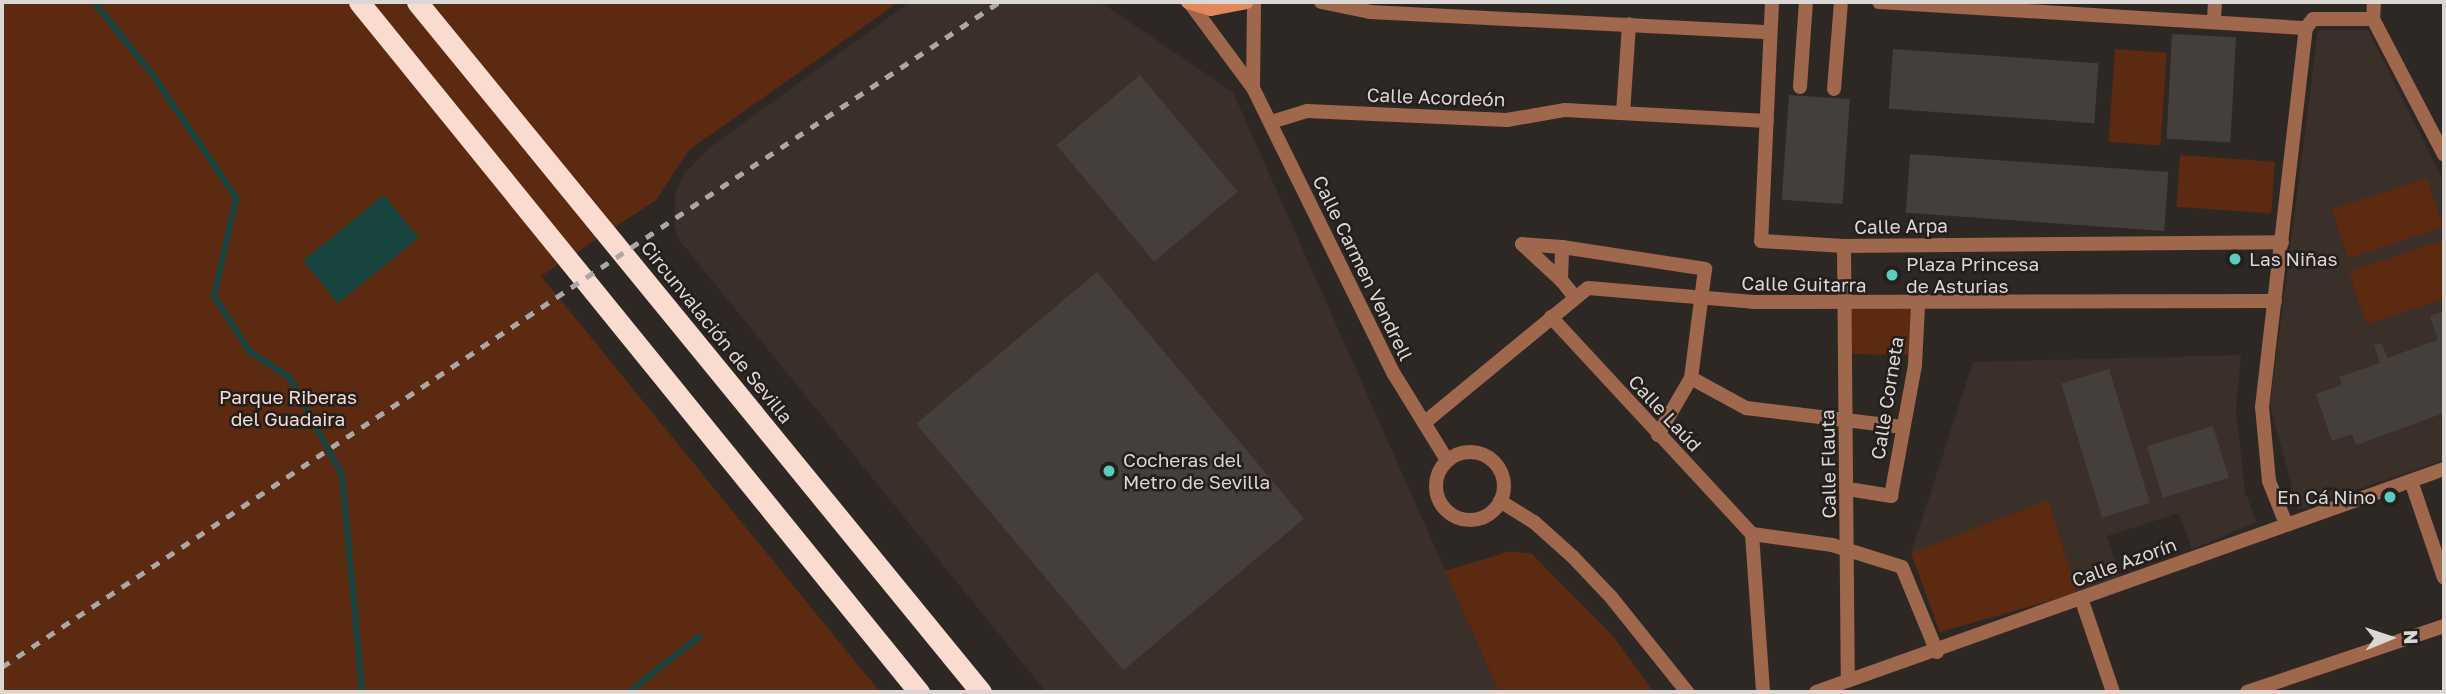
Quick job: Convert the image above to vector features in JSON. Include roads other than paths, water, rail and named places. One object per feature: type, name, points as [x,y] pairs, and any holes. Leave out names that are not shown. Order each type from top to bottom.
[{"type":"highway","points":[[359,2],[919,692]]},
{"type":"highway","name":"Circunvalación de Sevilla","points":[[417,2],[981,692]]},
{"type":"street","points":[[1189,2],[1211,9],[1246,2]]},
{"type":"street","name":"Calle Carmen Vendrell","points":[[1189,2],[1253,88],[1394,373],[1447,460]]},
{"type":"street","name":"Calle Carmen Vendrell","points":[[1253,88],[1254,2]]},
{"type":"street","points":[[1321,2],[1370,12],[1770,32]]},
{"type":"street","name":"Calle Arpa","points":[[1772,2],[1760,242],[1844,246],[2282,242]]},
{"type":"street","points":[[1800,87],[1806,2]]},
{"type":"street","points":[[1834,89],[1841,2]]},
{"type":"street","points":[[1879,2],[2214,20],[2305,28]]},
{"type":"street","points":[[2214,20],[2215,2]]},
{"type":"street","points":[[2374,2],[2373,19],[2444,155]]},
{"type":"street","points":[[2286,524],[2269,481],[2262,442],[2262,407],[2305,28],[2313,19],[2373,19]]},
{"type":"street","points":[[1623,113],[1629,24]]},
{"type":"street","name":"Calle Acordeón","points":[[1271,122],[1307,111],[1507,120],[1565,110],[1768,121]]},
{"type":"street","points":[[1424,424],[1574,296],[1561,280],[1522,244],[1562,247],[1706,269],[1691,378],[1658,435]]},
{"type":"street","name":"Calle Flauta","points":[[1844,246],[1849,489],[1848,680]]},
{"type":"street","points":[[1561,280],[1562,247]]},
{"type":"street","name":"Calle Guitarra","points":[[1574,296],[1588,288],[1703,299],[1845,304],[2275,301]]},
{"type":"street","name":"Calle Corneta","points":[[1849,489],[1891,496],[1915,365],[1918,305]]},
{"type":"street","name":"Calle Laúd","points":[[1551,317],[1752,534]]},
{"type":"street","points":[[1691,378],[1746,408],[1903,427]]},
{"type":"street","points":[[1468,451],[1489,457],[1502,475],[1500,501],[1479,519],[1456,517],[1447,511],[1436,491],[1436,480],[1447,460],[1468,451]]},
{"type":"street","name":"Calle Azorín","points":[[1816,692],[1937,652],[2444,469]]},
{"type":"street","points":[[2411,481],[2444,578]]},
{"type":"street","points":[[1500,501],[1534,522],[1573,557],[1611,597],[1686,692]]},
{"type":"street","points":[[1763,692],[1752,534],[1848,550],[1902,567],[1937,652]]},
{"type":"street","points":[[2081,598],[2113,692]]},
{"type":"street","points":[[2247,692],[2444,626]]},
{"type":"water","points":[[384,195],[419,238],[338,303],[303,260]]},
{"type":"waterway","points":[[94,2],[152,74],[236,197],[214,296],[250,352],[289,377],[342,475],[362,692]]},
{"type":"waterway","points":[[629,692],[700,636]]},
{"type":"railway","points":[[2,667],[999,2]]},
{"type":"place","name":"Las Niñas","points":[[2235,259]]},
{"type":"place","name":"Plaza Princesa de Asturias","points":[[1892,275]]},
{"type":"place","name":"Cocheras del Metro de Sevilla","points":[[1109,471]]},
{"type":"place","name":"En Cá Nino","points":[[2390,497]]},
{"type":"park label","name":"Parque Riberas del Guadaira","points":[[288,408]]}]
